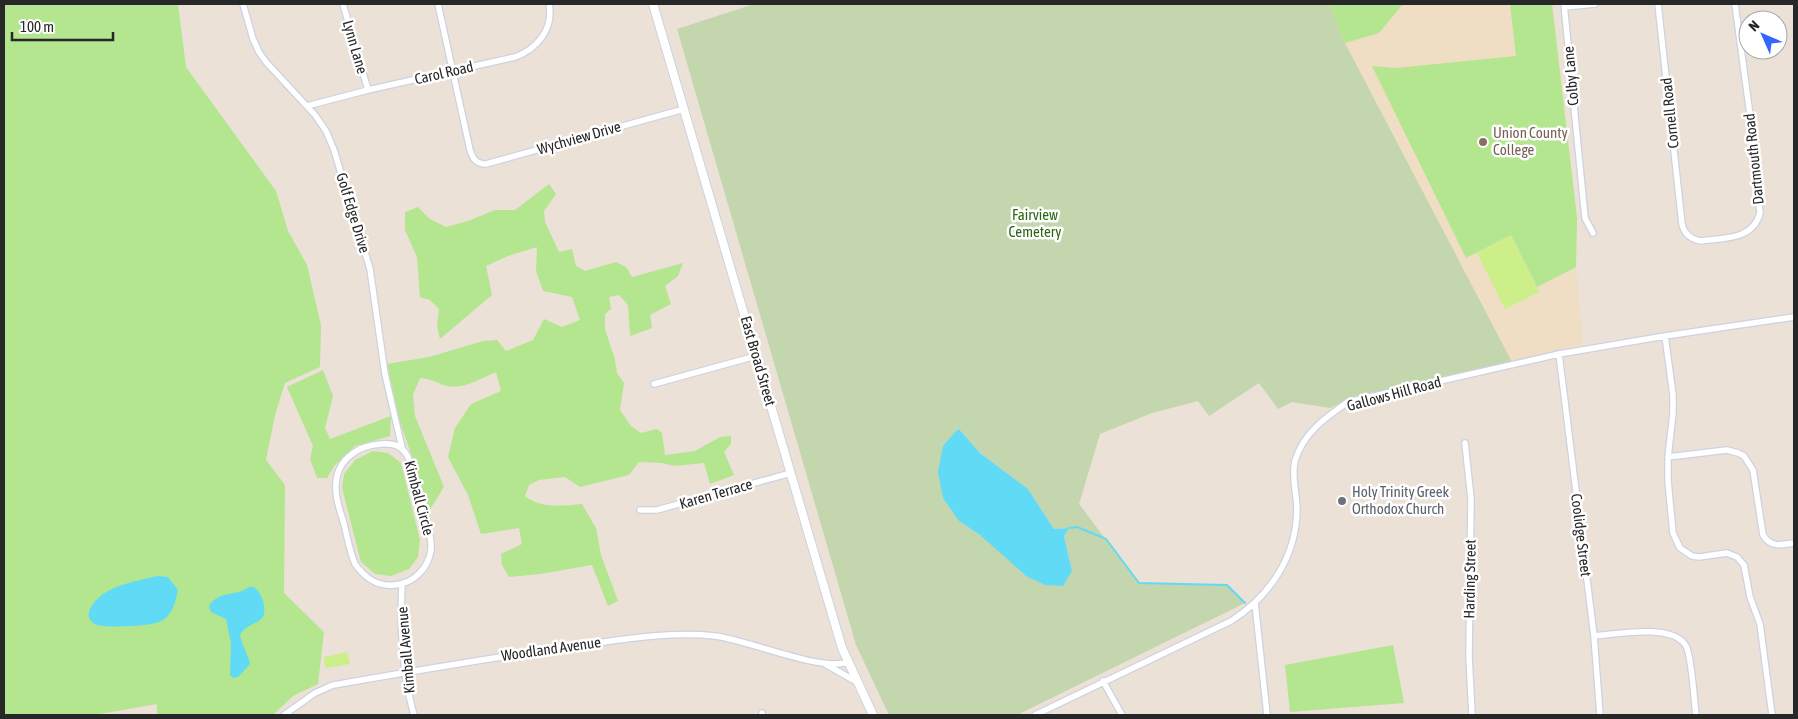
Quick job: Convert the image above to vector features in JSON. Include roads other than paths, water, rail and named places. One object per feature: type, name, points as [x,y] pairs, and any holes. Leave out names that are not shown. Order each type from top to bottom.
[{"type":"street","name":"Golf Edge Drive","points":[[243,4],[253,39],[259,52],[307,106],[326,131],[334,150],[370,269],[384,367],[402,448]]},
{"type":"street","name":"Lynn Lane","points":[[343,4],[368,90]]},
{"type":"street","points":[[438,4],[453,71]]},
{"type":"street","name":"Carol Road","points":[[307,106],[368,90],[515,57],[532,48],[542,38],[548,24],[549,4]]},
{"type":"street","name":"East Broad Street","points":[[652,4],[848,662],[873,715]]},
{"type":"street","name":"Colby Lane","points":[[1593,233],[1584,218],[1565,5],[1595,4]]},
{"type":"street","name":"Cornell Road","points":[[1658,4],[1682,222]]},
{"type":"street","name":"Dartmouth Road","points":[[1682,222],[1686,234],[1690,238],[1701,241],[1739,236],[1749,232],[1756,224],[1760,213],[1750,115],[1734,4]]},
{"type":"street","name":"Wychview Drive","points":[[453,71],[470,150],[475,160],[480,164],[486,164],[684,109]]},
{"type":"street","name":"Gallows Hill Road","points":[[1035,715],[1231,621],[1255,603],[1279,574],[1294,536],[1297,508],[1294,473],[1295,461],[1305,440],[1330,413],[1348,402],[1559,354],[1794,317]]},
{"type":"street","points":[[1665,336],[1673,395],[1668,456],[1668,481],[1673,534],[1680,548],[1692,556],[1700,557],[1727,553],[1733,555],[1744,565],[1750,597],[1760,624],[1772,715]]},
{"type":"street","name":"Coolidge Street","points":[[1559,354],[1594,636],[1600,715]]},
{"type":"street","points":[[654,384],[756,356]]},
{"type":"street","name":"Harding Street","points":[[1464,443],[1471,499],[1468,656],[1472,715]]},
{"type":"street","name":"Kimball Circle","points":[[373,444],[388,444],[402,448],[410,462],[431,542],[429,558],[420,572],[402,584],[378,583],[366,577],[355,564],[336,497],[337,474],[343,462],[360,448],[373,444]]},
{"type":"street","points":[[1668,456],[1727,450],[1744,456],[1754,470],[1763,535],[1766,540],[1774,545],[1780,546],[1794,543]]},
{"type":"street","name":"Karen Terrace","points":[[640,510],[657,510],[791,473]]},
{"type":"street","name":"Kimball Avenue","points":[[402,584],[402,632],[405,672],[414,715]]},
{"type":"street","points":[[1255,603],[1268,715]]},
{"type":"street","points":[[1594,636],[1642,631],[1673,635],[1680,639],[1685,645],[1689,656],[1696,715]]},
{"type":"street","name":"Woodland Avenue","points":[[284,715],[315,693],[332,685],[482,659],[608,642],[696,634],[733,639],[825,664],[840,665],[848,662]]},
{"type":"street","name":"Woodland Avenue","points":[[825,664],[857,682]]},
{"type":"street","points":[[1104,681],[1122,715]]},
{"type":"water","points":[[959,429],[980,453],[1028,489],[1054,529],[1069,528],[1064,536],[1072,571],[1063,586],[1045,585],[1026,576],[980,535],[959,521],[943,498],[938,472],[943,446]]},
{"type":"water","points":[[158,576],[168,577],[178,590],[172,611],[163,620],[156,623],[133,626],[103,626],[91,621],[89,617],[90,608],[103,594],[122,585]]},
{"type":"water","points":[[254,587],[261,595],[264,615],[258,622],[248,627],[240,635],[250,664],[238,677],[233,678],[230,675],[231,643],[226,619],[211,612],[209,606],[218,597]]},
{"type":"waterway","points":[[1069,528],[1077,527],[1106,539],[1139,583],[1227,585],[1245,603]]},
{"type":"place","name":"Union County College","points":[[1483,142]]},
{"type":"place","name":"Holy Trinity Greek Orthodox Church","points":[[1342,501]]},
{"type":"park label","name":"Fairview Cemetery","points":[[1035,224]]}]
